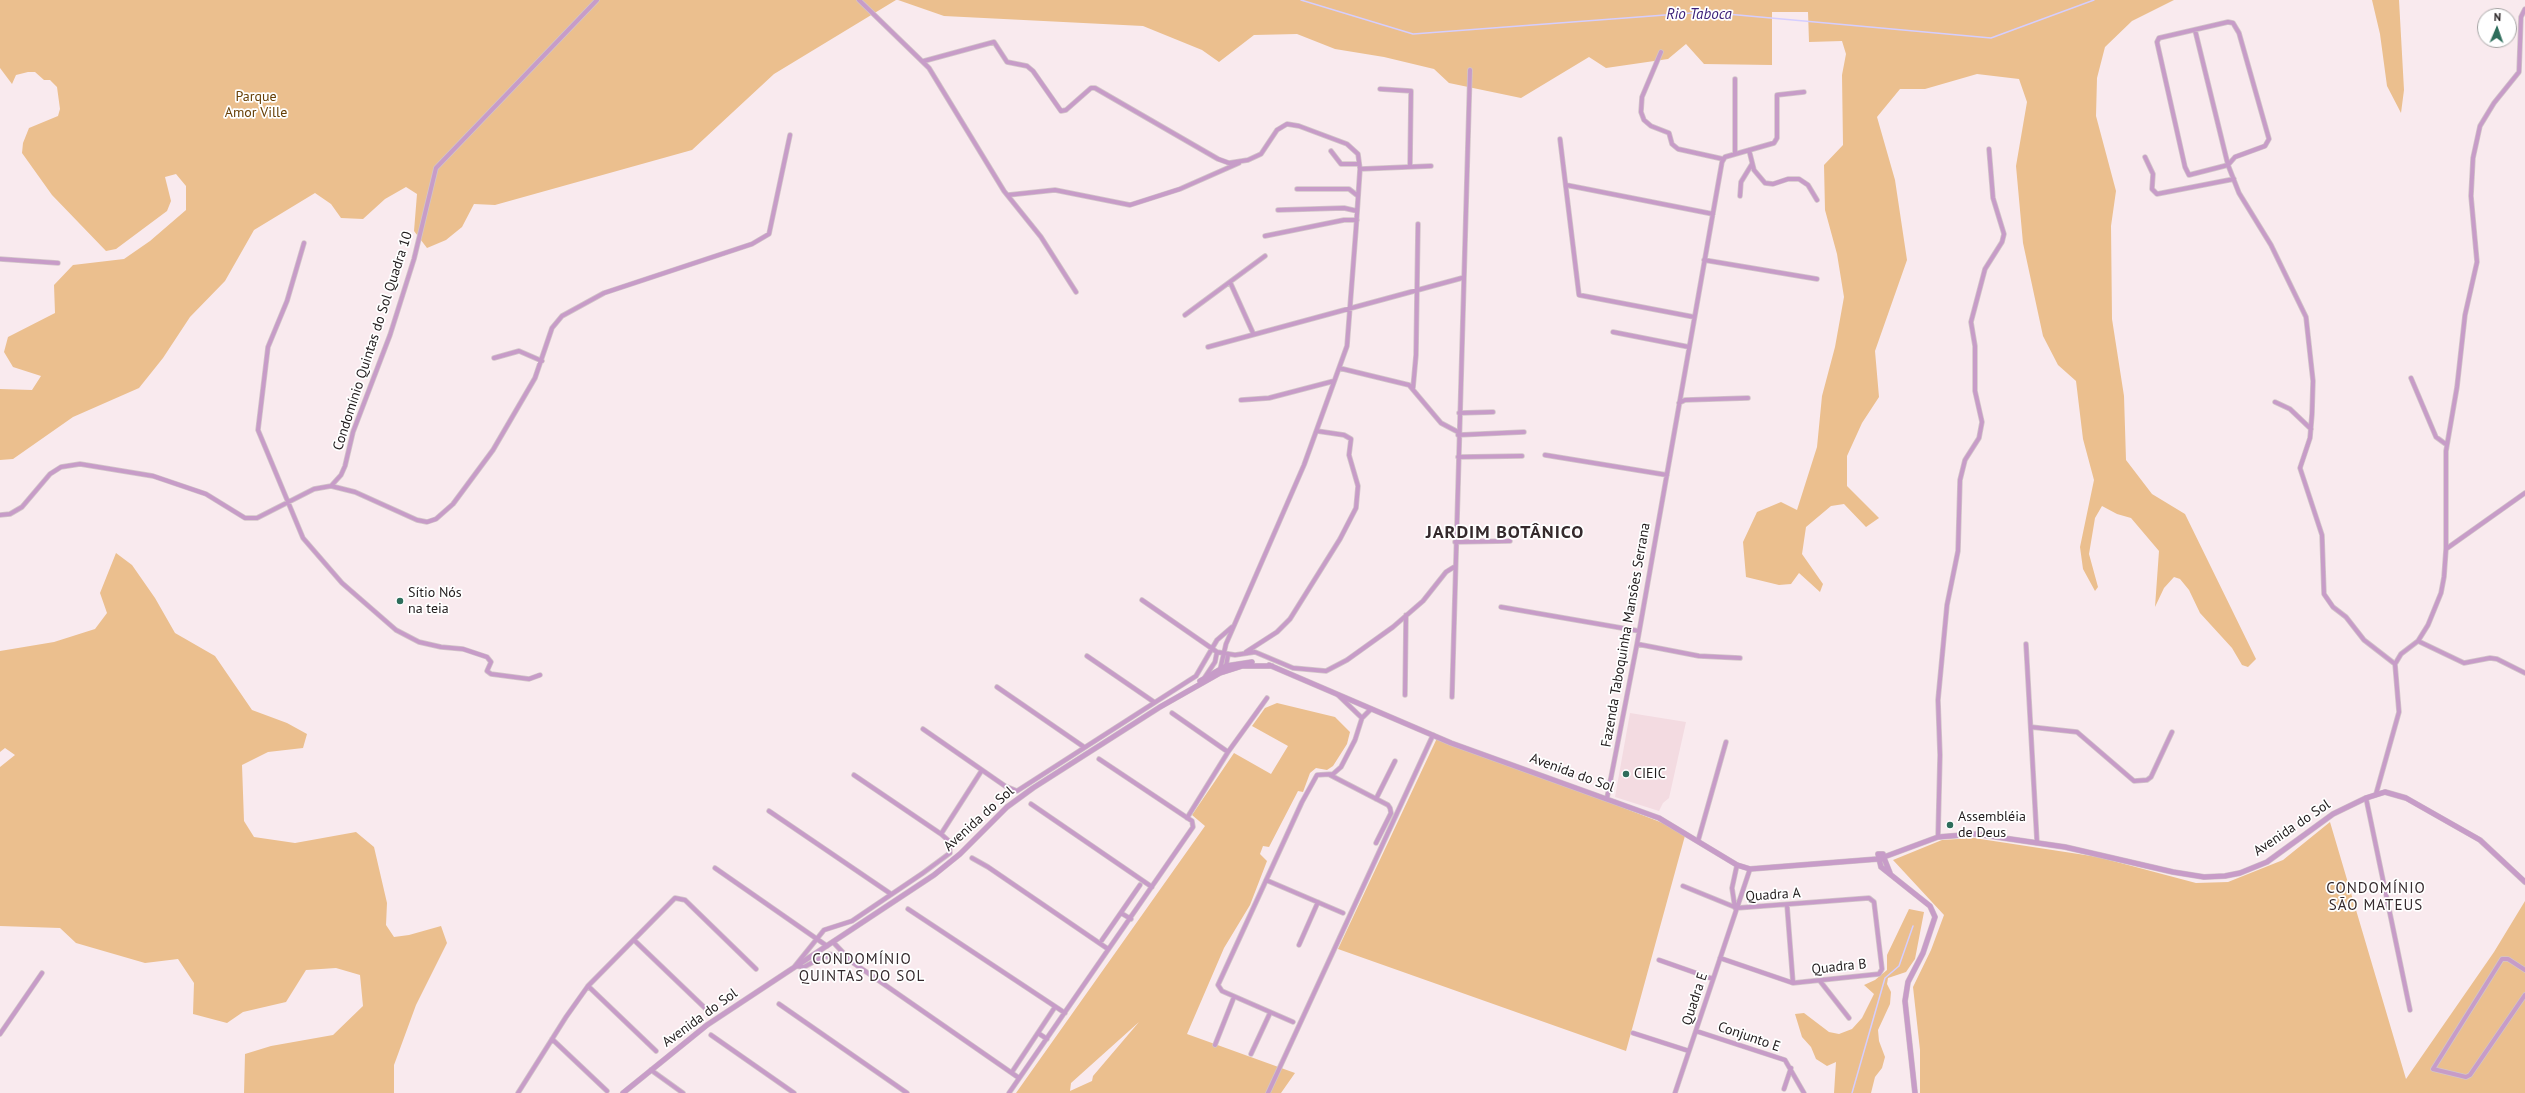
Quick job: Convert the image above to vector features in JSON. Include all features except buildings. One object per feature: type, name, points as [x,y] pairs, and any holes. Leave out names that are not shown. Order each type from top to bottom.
[{"type":"street","name":"Condomínio Quintas do Sol Quadra 10","points":[[331,486],[341,475],[345,466],[350,439],[390,335],[414,259],[436,168],[597,0]]},
{"type":"street","points":[[859,0],[924,61],[940,84],[1008,196],[1043,240],[1076,292]]},
{"type":"street","points":[[2376,794],[2399,712],[2395,664],[2401,654],[2418,641],[2441,593],[2446,549],[2447,445],[2457,387],[2465,315],[2477,262],[2471,196],[2473,158],[2480,126],[2494,103],[2519,72],[2521,17],[2525,9]]},
{"type":"street","points":[[2228,22],[2233,22],[2236,26],[2269,140],[2265,146],[2235,157],[2228,165],[2189,175],[2185,167],[2157,42],[2159,38],[2228,22]]},
{"type":"street","points":[[2195,30],[2228,165],[2234,179],[2294,289],[2306,317],[2313,381],[2311,429],[2300,468],[2322,535],[2324,594],[2328,602],[2346,617],[2364,640],[2395,664]]},
{"type":"street","points":[[924,61],[994,42],[1007,62],[1027,66],[1033,71],[1062,111],[1072,106],[1093,87],[1218,160],[1229,163],[1240,162]]},
{"type":"street","points":[[1660,52],[1642,97],[1641,112],[1644,120],[1651,126],[1669,133],[1672,144],[1678,149],[1723,159],[1735,154],[1772,144],[1776,141],[1777,95],[1804,92]]},
{"type":"street","points":[[1452,696],[1462,278],[1470,70]]},
{"type":"street","points":[[1735,78],[1735,154]]},
{"type":"street","points":[[1380,89],[1411,91],[1410,167]]},
{"type":"street","points":[[1008,196],[1055,190],[1130,205],[1180,189],[1261,154],[1281,127],[1287,124],[1299,126],[1351,145],[1358,154],[1360,169],[1351,308],[1347,346],[1317,431],[1280,523],[1226,644],[1223,653],[1223,670]]},
{"type":"street","points":[[0,514],[10,514],[22,507],[50,474],[61,467],[80,464],[153,476],[206,494],[244,518],[257,518],[314,489],[331,486],[366,496],[417,520],[427,522],[436,519],[452,504],[493,450],[528,390],[542,361],[556,323],[587,301],[627,285],[752,244],[765,237],[771,228],[790,135]]},
{"type":"street","points":[[1560,139],[1578,295],[1694,317]]},
{"type":"street","points":[[1938,837],[1940,755],[1938,700],[1945,620],[1958,551],[1960,480],[1965,460],[1979,438],[1982,422],[1974,379],[1975,346],[1971,322],[1985,269],[2002,242],[2004,234],[1993,198],[1989,149]]},
{"type":"street","points":[[1749,150],[1756,175],[1765,183],[1773,184],[1792,179],[1799,179],[1808,184],[1817,200]]},
{"type":"street","points":[[1331,151],[1341,164],[1359,163]]},
{"type":"street","points":[[2145,157],[2153,174],[2152,190],[2157,194],[2234,179]]},
{"type":"street","name":"Fazenda Taboquinha Mansões Serrana","points":[[1607,798],[1637,644],[1723,159]]},
{"type":"street","points":[[1740,196],[1744,176],[1752,164]]},
{"type":"street","points":[[1360,169],[1431,166]]},
{"type":"street","points":[[1566,186],[1713,214]]},
{"type":"street","points":[[1297,189],[1349,189],[1358,196]]},
{"type":"street","points":[[1278,210],[1344,208],[1357,211]]},
{"type":"street","points":[[1265,236],[1344,220],[1357,220]]},
{"type":"street","points":[[1413,388],[1418,224]]},
{"type":"street","points":[[304,243],[287,301],[268,347],[258,420],[259,435],[303,538],[314,553],[364,604],[396,630],[419,642],[441,647],[463,649],[487,657],[492,662],[487,671],[490,674],[529,679],[540,675]]},
{"type":"street","points":[[1185,315],[1266,256]]},
{"type":"street","points":[[0,259],[58,263]]},
{"type":"street","points":[[1704,260],[1817,279]]},
{"type":"street","points":[[1208,347],[1253,333],[1462,278]]},
{"type":"street","points":[[1230,282],[1253,333]]},
{"type":"street","points":[[1613,332],[1689,347]]},
{"type":"street","points":[[494,358],[505,357],[518,351],[542,361]]},
{"type":"street","points":[[1339,368],[1399,381],[1413,388],[1441,423],[1458,433],[1524,432]]},
{"type":"street","points":[[2411,378],[2436,437],[2447,445]]},
{"type":"street","points":[[1241,400],[1269,398],[1334,381]]},
{"type":"street","points":[[1679,403],[1685,400],[1748,398]]},
{"type":"street","points":[[2274,402],[2290,409],[2311,429]]},
{"type":"street","points":[[1459,413],[1493,412]]},
{"type":"street","points":[[1246,652],[1277,632],[1290,619],[1340,540],[1356,508],[1358,490],[1349,455],[1351,439],[1344,435],[1317,431]]},
{"type":"street","points":[[1545,455],[1667,475]]},
{"type":"street","points":[[1458,457],[1522,456]]},
{"type":"street","points":[[2446,549],[2525,493]]},
{"type":"street","points":[[1455,542],[1510,541]]},
{"type":"street","points":[[1142,600],[1212,650],[1217,652],[1228,654],[1246,652],[1260,654],[1293,668],[1326,671],[1347,660],[1406,615],[1428,595],[1446,572],[1454,566]]},
{"type":"street","points":[[1501,607],[1639,632]]},
{"type":"street","points":[[1405,695],[1406,615]]},
{"type":"street","points":[[923,729],[1015,791],[1196,676],[1219,639],[1233,627]]},
{"type":"street","points":[[1219,639],[1226,644]]},
{"type":"street","points":[[2418,641],[2464,663],[2497,658],[2525,673]]},
{"type":"street","points":[[1637,644],[1699,656],[1740,658]]},
{"type":"street","points":[[2026,644],[2037,842]]},
{"type":"street","points":[[1205,676],[1216,660],[1217,652]]},
{"type":"street","points":[[1223,670],[1228,654]]},
{"type":"street","points":[[1087,656],[1154,702]]},
{"type":"street","points":[[1216,660],[1223,670]]},
{"type":"street","name":"Avenida do Sol","points":[[1190,689],[1205,676],[1223,670],[1247,666],[1272,666],[1434,735],[1659,818],[1737,865],[1750,870],[1866,860],[1881,857],[1938,837],[1976,834],[2037,842],[2172,872],[2204,877],[2225,876],[2240,873],[2267,862],[2333,814],[2366,798],[2386,792],[2398,794],[2480,840],[2525,882]]},
{"type":"street","name":"Avenida do Sol","points":[[623,1093],[707,1025],[934,875],[960,854],[1021,796],[1190,689],[1223,670]]},
{"type":"street","points":[[997,687],[1084,747]]},
{"type":"street","points":[[1336,692],[1346,705],[1356,710],[1362,718]]},
{"type":"street","points":[[1186,818],[1228,752],[1267,698]]},
{"type":"street","points":[[1293,1022],[1234,997],[1220,990],[1218,985],[1266,880],[1317,775],[1329,775],[1338,771],[1344,763],[1355,740],[1362,718],[1371,709]]},
{"type":"street","points":[[1172,713],[1228,752]]},
{"type":"street","points":[[2031,727],[2077,732],[2134,781],[2147,780],[2151,777],[2172,732]]},
{"type":"street","points":[[1268,1093],[1434,735]]},
{"type":"street","points":[[1698,841],[1726,742]]},
{"type":"street","points":[[1009,1093],[1193,828],[1192,821],[1099,759]]},
{"type":"street","points":[[1376,799],[1395,761]]},
{"type":"street","points":[[941,834],[982,770]]},
{"type":"street","points":[[795,966],[817,938],[828,927],[852,921],[950,853],[949,841],[941,834],[854,775]]},
{"type":"street","points":[[1329,775],[1388,805],[1390,813],[1376,843]]},
{"type":"street","points":[[2366,798],[2410,1010]]},
{"type":"street","points":[[1031,804],[1152,887]]},
{"type":"street","points":[[768,811],[891,894]]},
{"type":"street","points":[[1881,857],[1881,867],[1930,906],[1935,917],[1923,953],[1908,982],[1905,1001],[1915,1093]]},
{"type":"street","points":[[972,858],[988,867],[1108,949]]},
{"type":"street","points":[[1736,909],[1732,888],[1737,865]]},
{"type":"street","points":[[716,868],[817,938],[826,946]]},
{"type":"street","name":"Quadra E","points":[[1675,1093],[1750,870]]},
{"type":"street","points":[[1266,880],[1343,912]]},
{"type":"street","points":[[1102,940],[1140,885]]},
{"type":"street","name":"Quadra A","points":[[1683,886],[1736,909],[1869,898]]},
{"type":"street","points":[[518,1093],[588,986],[668,904],[678,898],[685,900],[756,969]]},
{"type":"street","name":"Quadra B","points":[[1720,958],[1793,983],[1879,974],[1881,972],[1874,902],[1869,898]]},
{"type":"street","points":[[1299,945],[1318,902]]},
{"type":"street","name":"Quadra B","points":[[1787,905],[1793,983]]},
{"type":"street","points":[[908,908],[1064,1013]]},
{"type":"street","points":[[1121,913],[1131,919]]},
{"type":"street","points":[[634,940],[706,1009]]},
{"type":"street","points":[[832,942],[852,962],[1019,1078]]},
{"type":"street","points":[[795,966],[804,967],[828,954],[836,947]]},
{"type":"street","points":[[828,954],[852,962]]},
{"type":"street","points":[[823,956],[852,962]]},
{"type":"street","points":[[2525,970],[2508,959],[2502,960],[2433,1069],[2466,1077],[2470,1075],[2525,995]]},
{"type":"street","points":[[1659,960],[1713,979]]},
{"type":"street","points":[[0,1034],[42,973]]},
{"type":"street","points":[[1820,981],[1849,1018]]},
{"type":"street","points":[[588,986],[656,1051]]},
{"type":"street","points":[[1215,1045],[1234,997]]},
{"type":"street","points":[[779,1004],[907,1093]]},
{"type":"street","points":[[1012,1072],[1055,1007]]},
{"type":"street","points":[[1251,1054],[1270,1013]]},
{"type":"street","name":"Conjunto E","points":[[1696,1031],[1785,1060],[1791,1068]]},
{"type":"street","points":[[1038,1033],[1047,1039]]},
{"type":"street","points":[[1634,1033],[1689,1051]]},
{"type":"street","points":[[711,1035],[794,1093]]},
{"type":"street","points":[[552,1039],[607,1091]]},
{"type":"street","points":[[1784,1089],[1791,1068]]},
{"type":"street","points":[[1791,1068],[1804,1093]]},
{"type":"street","points":[[651,1070],[683,1093]]},
{"type":"shaded area","points":[[1630,713],[1686,722],[1669,798],[1663,803],[1659,811],[1615,797]]},
{"type":"green space","name":"Parque Amor Ville","points":[[0,0],[896,0],[774,74],[692,150],[495,205],[474,204],[462,227],[446,240],[427,248],[414,231],[417,194],[406,187],[385,199],[363,219],[341,218],[331,204],[315,193],[254,230],[225,281],[190,317],[163,358],[139,388],[73,417],[13,459],[0,460],[0,389],[32,390],[41,376],[13,367],[4,352],[8,337],[55,313],[54,285],[73,265],[124,259],[150,241],[186,210],[186,186],[176,174],[165,177],[171,201],[167,211],[116,249],[106,251],[52,195],[22,153],[23,143],[29,128],[58,116],[60,109],[57,87],[50,80],[44,80],[35,72],[16,75],[12,84],[0,68]]},
{"type":"green space","points":[[898,0],[2174,0],[2132,21],[2105,47],[2097,78],[2096,116],[2116,191],[2111,226],[2112,319],[2124,396],[2126,460],[2152,494],[2185,514],[2256,659],[2248,667],[2242,665],[2232,648],[2200,613],[2189,590],[2180,579],[2174,577],[2164,588],[2155,607],[2159,551],[2131,518],[2117,514],[2102,506],[2095,518],[2089,554],[2098,587],[2095,591],[2083,569],[2080,547],[2094,480],[2083,439],[2076,381],[2058,365],[2043,336],[2023,243],[2016,166],[2027,102],[2019,79],[1977,74],[1925,89],[1900,89],[1877,117],[1895,180],[1907,260],[1875,351],[1879,397],[1862,423],[1847,456],[1847,486],[1879,518],[1866,527],[1844,504],[1831,506],[1806,527],[1802,554],[1823,584],[1820,592],[1799,573],[1791,584],[1779,585],[1746,577],[1743,542],[1757,512],[1781,502],[1797,510],[1817,447],[1822,396],[1835,347],[1844,297],[1837,254],[1825,210],[1824,165],[1843,145],[1842,75],[1846,54],[1842,41],[1809,42],[1808,12],[1772,12],[1772,65],[1704,64],[1686,44],[1668,59],[1606,68],[1589,57],[1521,98],[1449,83],[1434,69],[1384,57],[1335,49],[1297,34],[1254,35],[1219,62],[1202,50],[1143,26],[944,16]]},
{"type":"green space","points":[[2372,0],[2399,0],[2404,90],[2401,113],[2387,86],[2380,34]]},
{"type":"green space","points":[[116,553],[132,565],[155,598],[175,633],[215,656],[252,710],[287,723],[307,734],[303,748],[268,752],[242,765],[244,821],[254,837],[295,843],[356,832],[374,847],[387,903],[386,925],[394,937],[409,935],[441,926],[447,943],[416,1005],[394,1065],[394,1093],[244,1093],[245,1054],[271,1046],[333,1035],[363,1006],[360,975],[336,968],[306,970],[286,1002],[243,1012],[227,1023],[193,1014],[194,983],[178,959],[145,963],[76,943],[60,928],[0,926],[0,767],[15,755],[5,748],[0,752],[0,651],[54,642],[95,629],[107,613],[100,593]]},
{"type":"green space","points":[[1277,703],[1335,717],[1350,732],[1347,744],[1333,766],[1327,770],[1316,768],[1310,773],[1303,792],[1298,791],[1269,847],[1263,846],[1260,854],[1267,861],[1250,905],[1224,948],[1187,1034],[1295,1073],[1281,1093],[1016,1093],[1205,826],[1192,815],[1234,753],[1271,774],[1288,746],[1252,726],[1265,708]],"holes":[[[1139,1022],[1093,1076],[1092,1081],[1070,1091],[1071,1083]]]},
{"type":"green space","points":[[1438,736],[1686,832],[1626,1051],[1338,949]]},
{"type":"green space","points":[[2330,822],[2406,1079],[2494,952],[2525,901],[2525,1093],[1920,1093],[1920,1050],[1913,987],[1931,950],[1944,915],[1893,860],[1942,840],[1974,838],[2098,857],[2196,883],[2228,882],[2283,860]]},
{"type":"green space","points":[[1909,909],[1924,912],[1915,959],[1906,972],[1888,978],[1887,984],[1891,992],[1890,1004],[1878,1030],[1879,1041],[1885,1057],[1882,1068],[1875,1077],[1871,1093],[1834,1093],[1836,1062],[1827,1066],[1816,1059],[1811,1047],[1802,1037],[1795,1014],[1804,1013],[1829,1032],[1839,1034],[1852,1029],[1862,1018],[1874,994],[1864,985],[1875,980],[1887,970],[1887,955]]},
{"type":"waterway","name":"Rio Taboca","points":[[1301,0],[1413,34],[1705,12],[1991,38],[2094,0]]},
{"type":"waterway","points":[[1852,1093],[1885,978],[1899,966],[1913,926]]},
{"type":"place","name":"Sítio Nós na teia","points":[[400,601]]},
{"type":"place","name":"CIEIC","points":[[1626,774]]},
{"type":"place","name":"Assembléia de Deus","points":[[1950,825]]},
{"type":"district","name":"JARDIM BOTÂNICO","points":[[1505,533]]},
{"type":"district","name":"CONDOMÍNIO SÃO MATEUS","points":[[2376,898]]},
{"type":"district","name":"CONDOMÍNIO QUINTAS DO SOL","points":[[862,968]]}]
